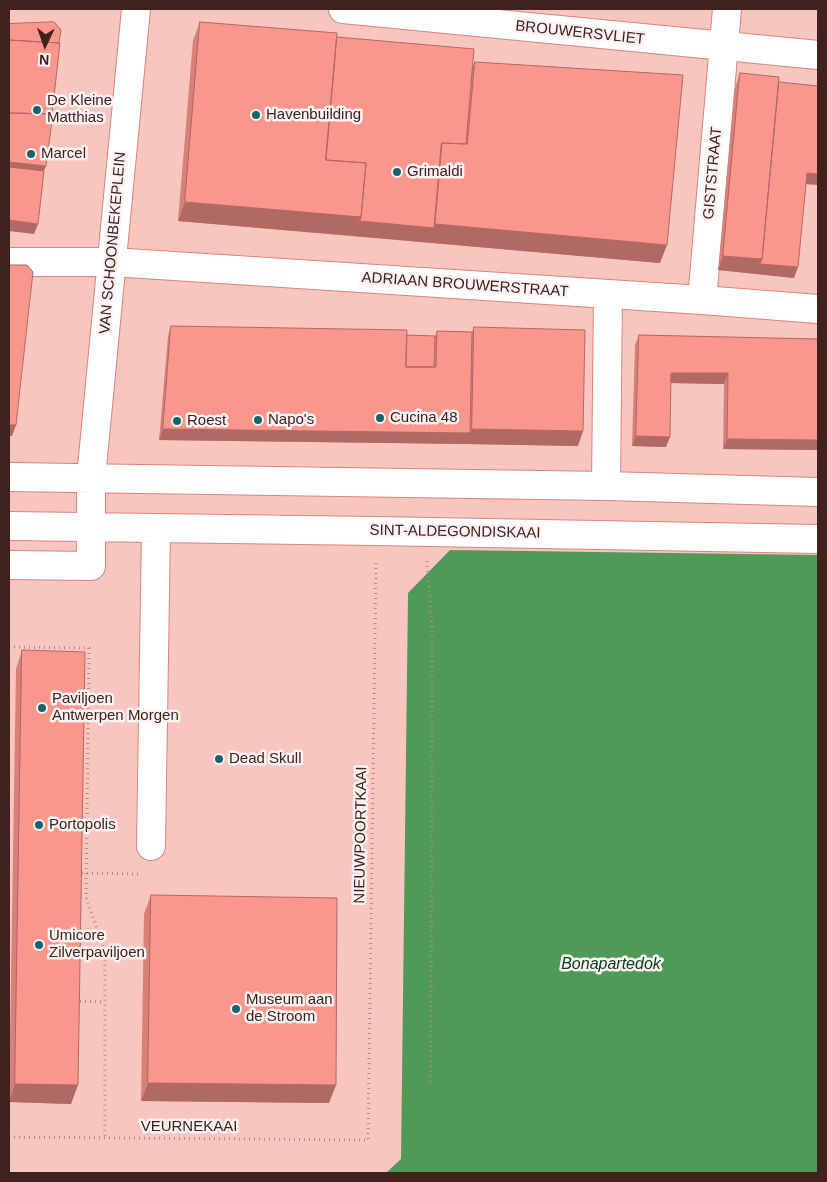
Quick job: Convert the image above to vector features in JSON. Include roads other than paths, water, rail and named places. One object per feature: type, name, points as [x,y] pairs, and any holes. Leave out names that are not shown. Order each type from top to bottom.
[{"type":"street","name":"VAN SCHOONBEKEPLEIN","points":[[9,565],[90,566],[91,478],[136,9]]},
{"type":"street","name":"BROUWERSVLIET","points":[[343,9],[818,55]]},
{"type":"street","name":"GISTSTRAAT","points":[[702,300],[727,9]]},
{"type":"street","name":"ADRIAAN BROUWERSTRAAT","points":[[9,262],[112,262],[702,300],[818,310]]},
{"type":"street","points":[[606,486],[608,294]]},
{"type":"street","points":[[9,477],[606,486],[818,492]]},
{"type":"street","name":"SINT-ALDEGONDISKAAI","points":[[9,526],[818,539]]},
{"type":"street","points":[[151,846],[156,529]]},
{"type":"water","name":"Bonapartedok","points":[[450,550],[818,555],[818,1173],[386,1173],[401,1159],[408,593]]},
{"type":"place","name":"De Kleine Matthias","points":[[37,110]]},
{"type":"place","name":"Havenbuilding","points":[[256,115]]},
{"type":"place","name":"Marcel","points":[[31,154]]},
{"type":"place","name":"Grimaldi","points":[[397,172]]},
{"type":"place","name":"Cucina 48","points":[[380,418]]},
{"type":"place","name":"Napo's","points":[[258,420]]},
{"type":"place","name":"Roest","points":[[177,421]]},
{"type":"place","name":"Paviljoen Antwerpen Morgen","points":[[42,708]]},
{"type":"place","name":"Dead Skull","points":[[219,759]]},
{"type":"place","name":"Portopolis","points":[[39,825]]},
{"type":"place","name":"Umicore Zilverpaviljoen","points":[[39,945]]},
{"type":"place","name":"Museum aan de Stroom","points":[[236,1009]]}]
